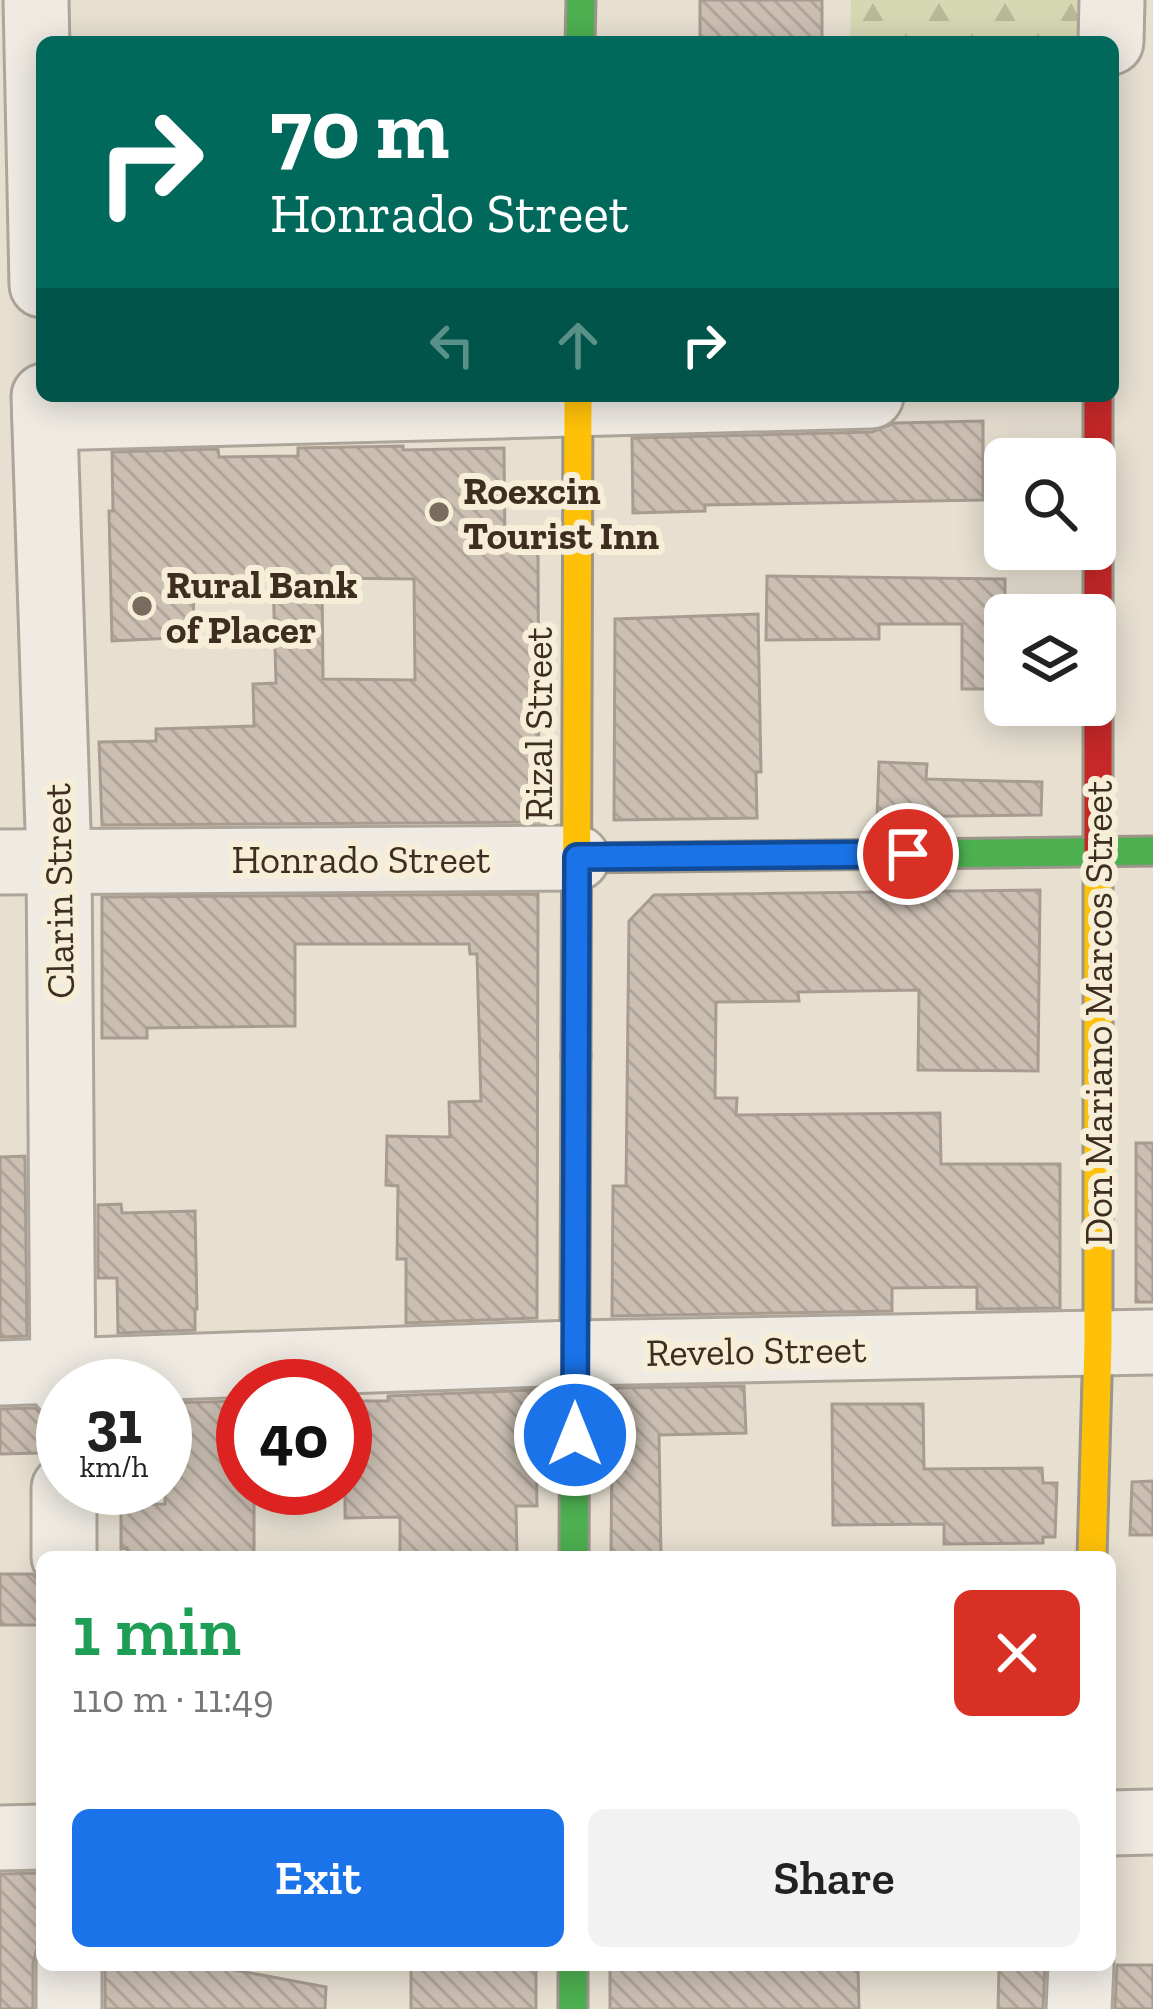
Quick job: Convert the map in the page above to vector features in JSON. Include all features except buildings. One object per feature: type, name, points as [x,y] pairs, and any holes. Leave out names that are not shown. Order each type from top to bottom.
[{"type":"street","points":[[580,0],[580,36]]},
{"type":"street","points":[[1111,36],[1112,0]]},
{"type":"street","points":[[24,8],[36,193]]},
{"type":"street","points":[[45,407],[378,402]]},
{"type":"street","name":"Rizal Street","points":[[574,1551],[578,402]]},
{"type":"street","name":"Don Mariano Marcos Street","points":[[1093,1551],[1125,1343],[1098,852],[1098,402]]},
{"type":"street","name":"Clarin Street","points":[[45,407],[29,861],[62,1359]]},
{"type":"street","name":"Honrado Street","points":[[29,861],[1153,851]]},
{"type":"street","name":"Revelo Street","points":[[192,1372],[575,1353],[1125,1343]]},
{"type":"street","name":"Revelo Street","points":[[0,1373],[36,1376]]},
{"type":"street","points":[[64,1515],[64,1551]]},
{"type":"street","points":[[1116,1823],[1153,1822]]},
{"type":"street","points":[[0,1838],[36,1837]]},
{"type":"street","points":[[69,1971],[70,2009]]},
{"type":"street","points":[[572,2009],[573,1971]]},
{"type":"street","points":[[1079,2009],[1081,1971]]},
{"type":"green space","points":[[851,0],[1090,0],[1089,36],[850,36]]},
{"type":"traffic: fast","points":[[580,36],[581,0]]},
{"type":"traffic: fast","points":[[577,858],[1153,851]]},
{"type":"traffic: fast","points":[[574,1551],[576,1056]]},
{"type":"traffic: fast","points":[[573,1971],[573,2009]]},
{"type":"traffic: slow","points":[[576,1056],[578,402]]},
{"type":"traffic: slow","points":[[1092,1551],[1098,1343],[1098,853]]},
{"type":"traffic: jam","points":[[1098,402],[1098,853]]},
{"type":"place","name":"Roexcin Tourist Inn","points":[[439,512]]},
{"type":"place","name":"Rural Bank of Placer","points":[[142,606]]},
{"type":"route","points":[[575,1435],[577,857],[908,854]]}]
